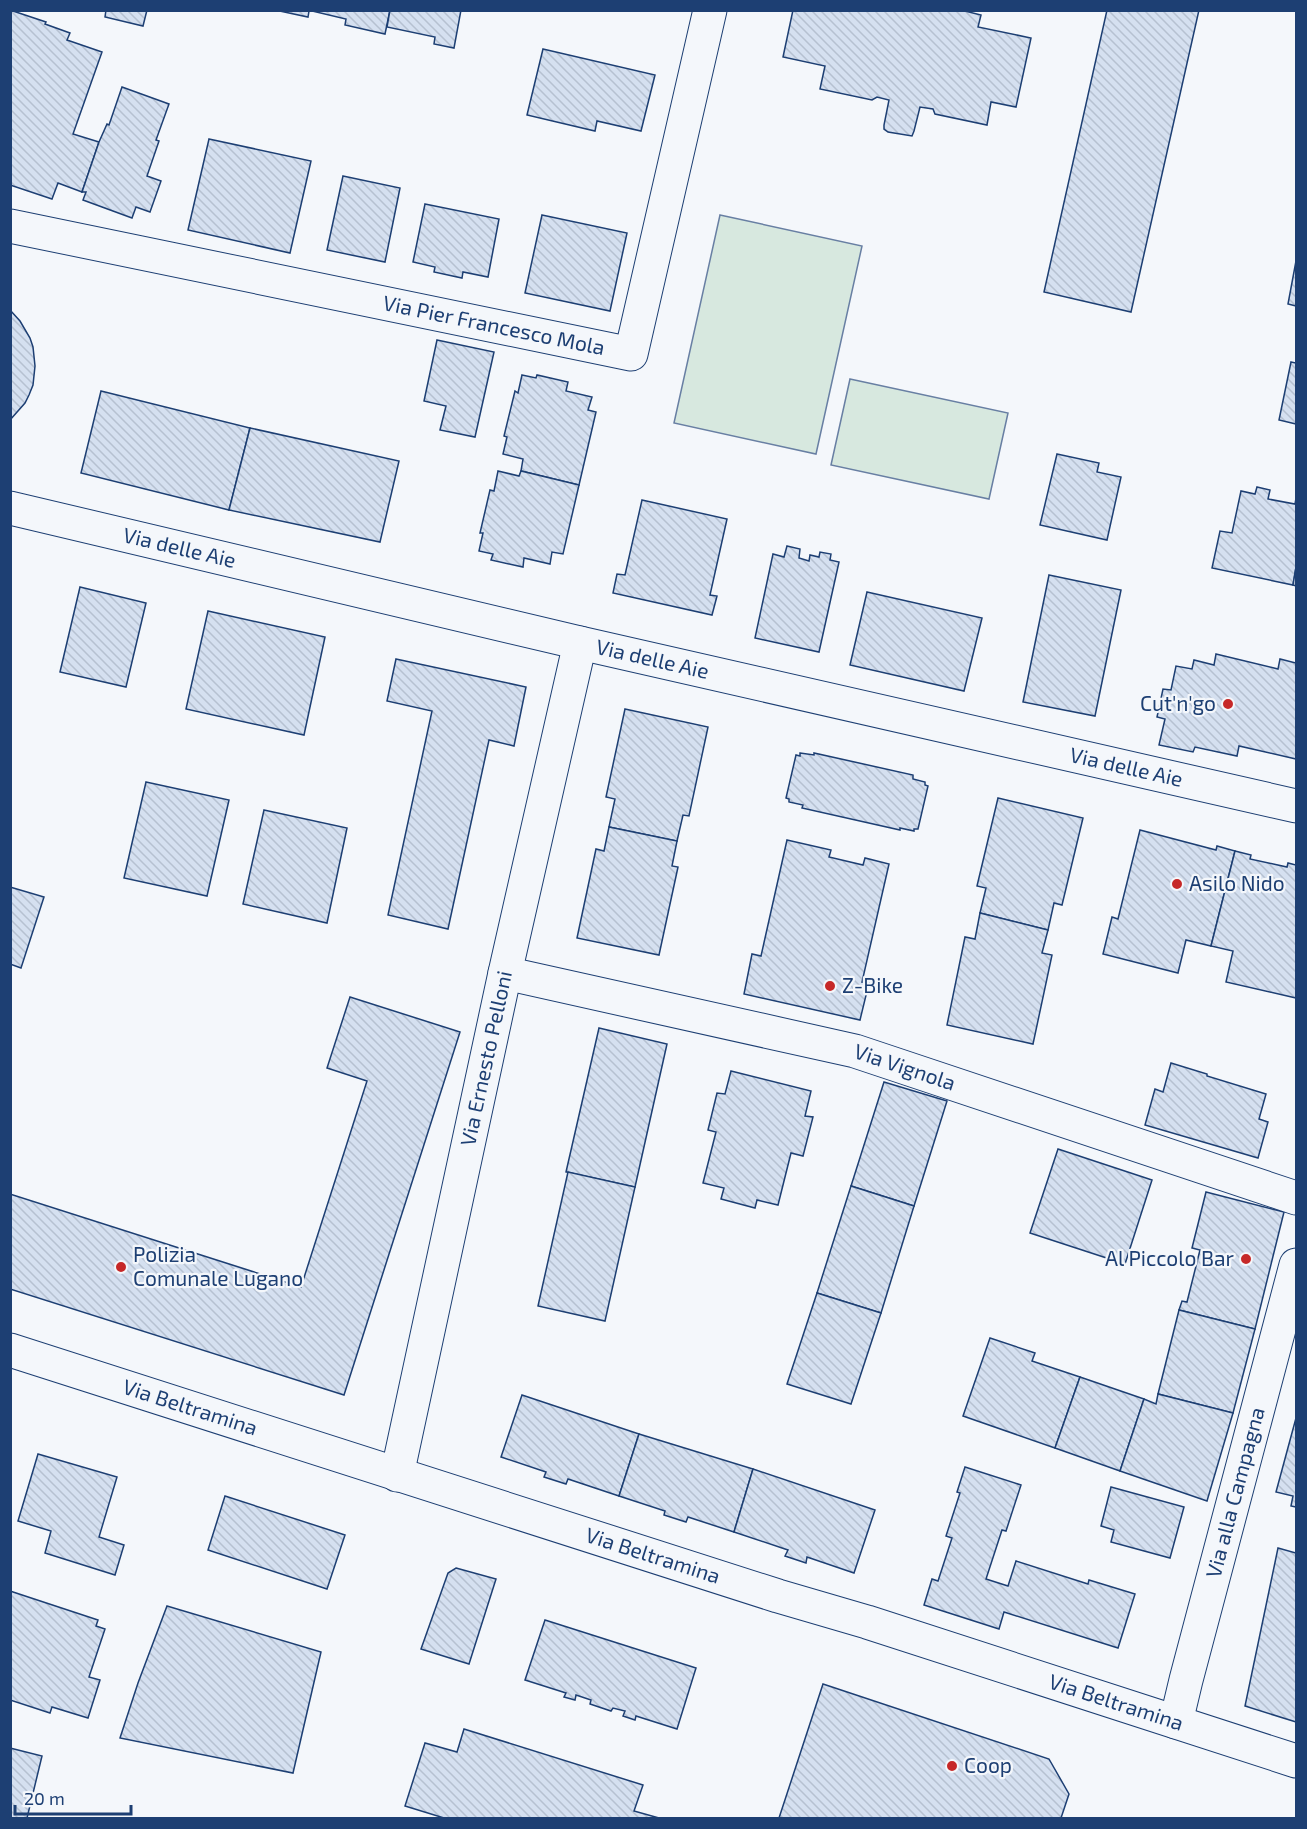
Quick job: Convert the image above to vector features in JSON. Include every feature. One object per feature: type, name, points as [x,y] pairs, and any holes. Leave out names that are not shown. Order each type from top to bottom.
[{"type":"street","name":"Via Pier Francesco Mola","points":[[10,226],[632,354],[710,10]]},
{"type":"street","name":"Via delle Aie","points":[[10,508],[580,643],[1296,806]]},
{"type":"street","name":"Via Ernesto Pelloni","points":[[397,1475],[505,973],[580,643]]},
{"type":"street","name":"Via Vignola","points":[[505,973],[855,1051],[1296,1198]]},
{"type":"street","name":"Via alla Campagna","points":[[1176,1722],[1296,1264]]},
{"type":"street","name":"Via Beltramina","points":[[10,1350],[778,1596],[867,1622],[1296,1761]]},
{"type":"shaded area","points":[[720,215],[862,246],[816,454],[674,423]]},
{"type":"shaded area","points":[[850,379],[1008,413],[989,499],[831,465]]},
{"type":"building","points":[[10,10],[46,22],[45,24],[70,33],[67,40],[102,52],[73,134],[99,142],[82,192],[58,183],[52,199],[10,185]]},
{"type":"building","points":[[106,10],[147,10],[143,26],[105,17]]},
{"type":"building","points":[[275,10],[308,10],[309,11],[308,17]]},
{"type":"building","points":[[308,10],[390,10],[385,34],[345,25],[346,19]]},
{"type":"building","points":[[390,10],[461,10],[454,48],[434,44],[435,37],[387,27]]},
{"type":"building","points":[[793,10],[961,10],[981,15],[978,27],[1031,38],[1016,107],[991,102],[987,125],[935,114],[933,109],[920,107],[912,136],[888,132],[884,129],[884,125],[889,100],[877,97],[872,100],[820,89],[825,66],[783,57]]},
{"type":"building","points":[[1107,10],[1199,10],[1131,312],[1044,292]]},
{"type":"building","points":[[543,49],[655,75],[641,131],[597,121],[595,131],[527,115]]},
{"type":"building","points":[[122,87],[169,104],[156,140],[159,141],[147,176],[161,181],[150,212],[136,207],[132,218],[83,200],[86,192],[82,192],[99,142],[107,124],[109,125]]},
{"type":"building","points":[[209,139],[311,161],[290,253],[188,230]]},
{"type":"building","points":[[343,176],[400,188],[385,262],[327,250]]},
{"type":"building","points":[[425,204],[499,219],[488,277],[463,272],[462,278],[434,272],[435,267],[413,262]]},
{"type":"building","points":[[542,215],[627,233],[610,311],[525,293]]},
{"type":"building","points":[[1296,261],[1296,306],[1288,304]]},
{"type":"building","points":[[10,310],[30,338],[35,366],[33,385],[29,395],[10,420]]},
{"type":"building","points":[[437,340],[494,352],[475,437],[440,430],[446,406],[424,401]]},
{"type":"building","points":[[1291,362],[1296,363],[1296,424],[1279,420]]},
{"type":"building","points":[[522,375],[536,378],[537,375],[568,382],[566,391],[592,397],[588,410],[596,412],[579,485],[521,471],[523,459],[503,454],[507,437],[504,436],[515,391],[518,393]]},
{"type":"building","points":[[101,391],[250,428],[229,510],[81,473]]},
{"type":"building","points":[[250,428],[399,461],[380,542],[229,510]]},
{"type":"building","points":[[1057,454],[1099,463],[1097,472],[1121,477],[1107,540],[1040,525]]},
{"type":"building","points":[[498,471],[519,476],[521,471],[579,485],[563,554],[552,552],[550,564],[524,558],[523,567],[491,560],[493,554],[479,551],[483,533],[480,533],[490,490],[494,491]]},
{"type":"building","points":[[1257,487],[1270,490],[1268,499],[1295,504],[1296,498],[1296,567],[1293,585],[1212,568],[1220,531],[1232,533],[1241,491],[1255,494]]},
{"type":"building","points":[[642,500],[727,519],[710,595],[717,596],[712,615],[613,593],[617,574],[625,575]]},
{"type":"building","points":[[787,546],[800,549],[799,558],[809,561],[810,555],[819,557],[820,552],[831,554],[830,560],[839,562],[819,652],[755,638],[773,554],[784,557]]},
{"type":"building","points":[[1296,567],[1296,586],[1293,585]]},
{"type":"building","points":[[1049,575],[1121,590],[1095,716],[1023,702]]},
{"type":"building","points":[[80,587],[146,603],[126,687],[60,672]]},
{"type":"building","points":[[867,592],[982,618],[964,691],[850,665]]},
{"type":"building","points":[[208,611],[325,637],[304,735],[186,709]]},
{"type":"building","name":"Cut'n'go","points":[[1216,654],[1278,669],[1280,659],[1296,663],[1296,759],[1239,746],[1237,756],[1195,747],[1193,752],[1159,745],[1165,719],[1157,717],[1163,689],[1171,690],[1176,666],[1192,669],[1194,660],[1214,665]]},
{"type":"building","points":[[396,659],[526,687],[514,746],[489,740],[448,929],[388,915],[432,711],[387,701]]},
{"type":"building","points":[[625,709],[708,727],[689,816],[683,815],[677,841],[609,827],[615,799],[606,797]]},
{"type":"building","points":[[800,753],[814,755],[814,753],[913,775],[913,779],[925,782],[928,786],[918,829],[914,831],[900,828],[900,830],[802,808],[803,805],[789,802],[786,798],[796,755],[800,756]]},
{"type":"building","points":[[146,782],[229,800],[207,896],[124,878]]},
{"type":"building","points":[[998,798],[1083,818],[1062,905],[1054,903],[1048,930],[980,913],[986,888],[977,886]]},
{"type":"building","points":[[264,810],[347,828],[327,923],[243,904]]},
{"type":"building","points":[[609,827],[677,841],[672,866],[678,867],[659,955],[577,938],[596,849],[604,851]]},
{"type":"building","name":"Asilo Nido","points":[[1140,830],[1216,850],[1217,846],[1235,851],[1211,946],[1186,940],[1178,973],[1103,954],[1112,917],[1118,919]]},
{"type":"building","points":[[787,840],[831,850],[829,857],[863,865],[865,858],[889,864],[862,982],[869,983],[860,1020],[744,994],[752,954],[761,956]]},
{"type":"building","name":"Asilo Nido","points":[[1235,851],[1251,855],[1250,859],[1287,867],[1288,863],[1296,865],[1296,998],[1226,982],[1233,951],[1211,946]]},
{"type":"building","points":[[10,887],[44,897],[21,968],[10,964]]},
{"type":"building","points":[[980,913],[1048,930],[1042,953],[1052,955],[1033,1044],[947,1025],[965,937],[975,939]]},
{"type":"building","points":[[350,997],[460,1032],[344,1395],[10,1289],[10,1194],[301,1287],[367,1081],[327,1068]]},
{"type":"building","points":[[599,1028],[667,1044],[635,1187],[566,1172]]},
{"type":"building","points":[[1171,1063],[1266,1094],[1259,1119],[1268,1122],[1258,1158],[1145,1125],[1155,1089],[1163,1092]]},
{"type":"building","points":[[731,1071],[811,1091],[805,1116],[813,1117],[803,1156],[791,1153],[778,1205],[757,1200],[755,1208],[721,1199],[724,1188],[703,1183],[716,1132],[708,1130],[717,1093],[725,1094]]},
{"type":"building","points":[[884,1082],[947,1101],[914,1206],[851,1186]]},
{"type":"building","points":[[1058,1149],[1152,1180],[1125,1264],[1030,1233]]},
{"type":"building","points":[[568,1172],[635,1187],[605,1321],[538,1306]]},
{"type":"building","points":[[851,1186],[914,1206],[881,1313],[817,1293]]},
{"type":"building","points":[[1206,1192],[1284,1212],[1255,1329],[1179,1310],[1182,1301],[1187,1302],[1200,1250],[1192,1248]]},
{"type":"building","points":[[817,1293],[881,1313],[851,1404],[787,1384]]},
{"type":"building","points":[[1179,1310],[1255,1329],[1233,1413],[1158,1394]]},
{"type":"building","points":[[990,1338],[1035,1353],[1032,1361],[1080,1377],[1055,1448],[963,1416]]},
{"type":"building","points":[[1080,1377],[1144,1399],[1120,1471],[1055,1448]]},
{"type":"building","points":[[1158,1394],[1233,1413],[1207,1501],[1120,1471],[1144,1399],[1156,1404]]},
{"type":"building","points":[[522,1395],[639,1434],[619,1496],[568,1479],[566,1484],[544,1477],[546,1472],[501,1457]]},
{"type":"building","points":[[1296,1418],[1296,1507],[1291,1506],[1293,1496],[1276,1492]]},
{"type":"building","points":[[639,1434],[753,1469],[734,1532],[688,1517],[686,1522],[664,1515],[665,1511],[619,1496]]},
{"type":"building","points":[[38,1454],[117,1477],[99,1537],[124,1545],[115,1575],[45,1553],[51,1531],[18,1521]]},
{"type":"building","points":[[965,1467],[1021,1485],[1006,1531],[1002,1530],[986,1579],[1008,1586],[1016,1561],[1088,1584],[1089,1580],[1135,1594],[1118,1648],[1004,1612],[999,1629],[924,1605],[932,1579],[938,1581],[952,1538],[946,1536],[960,1493],[957,1492]]},
{"type":"building","points":[[753,1469],[875,1510],[854,1573],[807,1557],[806,1563],[785,1556],[788,1550],[734,1532]]},
{"type":"building","points":[[1111,1487],[1184,1507],[1170,1558],[1111,1542],[1114,1530],[1101,1526]]},
{"type":"building","points":[[225,1496],[345,1535],[327,1589],[208,1550]]},
{"type":"building","points":[[1278,1548],[1296,1553],[1296,1722],[1245,1706]]},
{"type":"building","points":[[456,1568],[496,1579],[469,1664],[421,1649],[448,1573]]},
{"type":"building","points":[[10,1591],[98,1620],[96,1626],[105,1629],[89,1677],[100,1680],[88,1718],[52,1707],[50,1713],[10,1700]]},
{"type":"building","points":[[167,1606],[321,1652],[293,1773],[120,1738]]},
{"type":"building","points":[[545,1620],[696,1668],[677,1729],[636,1716],[635,1720],[623,1716],[625,1711],[613,1708],[611,1711],[590,1704],[591,1700],[576,1695],[575,1700],[564,1697],[566,1693],[525,1680]]},
{"type":"building","points":[[823,1684],[1049,1759],[1069,1794],[1061,1818],[779,1818]]},
{"type":"building","points":[[464,1729],[643,1785],[634,1811],[659,1818],[444,1818],[405,1806],[425,1743],[457,1752]]},
{"type":"building","points":[[10,1748],[42,1756],[27,1818],[10,1818]]},
{"type":"place","name":"Cut'n'go","points":[[1228,704]]},
{"type":"place","name":"Asilo Nido","points":[[1177,884]]},
{"type":"place","name":"Z-Bike","points":[[830,986]]},
{"type":"place","name":"Al Piccolo Bar","points":[[1246,1259]]},
{"type":"place","name":"Polizia Comunale Lugano","points":[[121,1267]]},
{"type":"place","name":"Coop","points":[[952,1766]]}]
